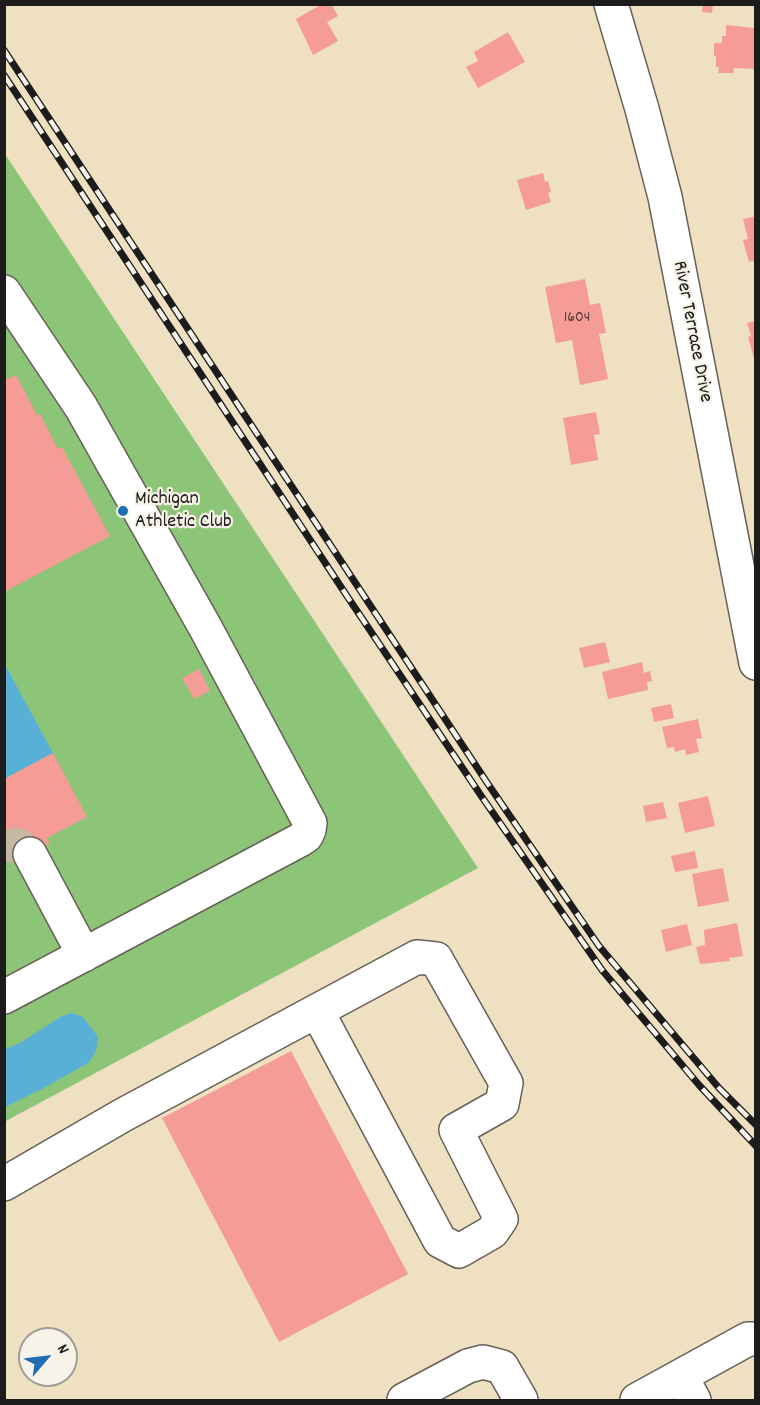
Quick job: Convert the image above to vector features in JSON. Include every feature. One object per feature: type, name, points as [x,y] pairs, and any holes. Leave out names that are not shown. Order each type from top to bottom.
[{"type":"street","name":"River Terrace Drive","points":[[611,4],[665,197],[756,663]]},
{"type":"street","points":[[4,292],[81,407],[205,627],[310,822],[306,836],[300,840],[4,997]]},
{"type":"street","points":[[30,854],[84,955]]},
{"type":"street","points":[[4,1184],[123,1115],[417,957],[436,959],[506,1083],[502,1104],[456,1130],[501,1219],[492,1232],[459,1251],[440,1241],[317,1011]]},
{"type":"street","points":[[637,1401],[687,1388],[748,1339],[756,1339]]},
{"type":"street","points":[[404,1401],[468,1366],[483,1362],[502,1367],[521,1401]]},
{"type":"green space","name":"Michigan Athletic Club","points":[[5,154],[478,868],[4,1122]]},
{"type":"water","points":[[4,663],[53,753],[4,779]]},
{"type":"water","points":[[72,1013],[83,1017],[98,1037],[96,1051],[88,1063],[5,1107],[5,1049],[20,1043],[62,1016]]},
{"type":"building","points":[[322,4],[331,4],[338,16],[327,22],[338,41],[313,55],[296,19]]},
{"type":"building","points":[[703,4],[713,4],[712,13],[702,12]]},
{"type":"building","points":[[726,25],[755,28],[756,69],[734,68],[733,73],[718,73],[714,43],[722,43],[722,36],[726,36]]},
{"type":"building","points":[[508,32],[525,62],[478,88],[466,67],[478,61],[474,52]]},
{"type":"building","points":[[543,173],[545,182],[548,181],[551,202],[526,210],[517,180]]},
{"type":"building","points":[[756,216],[756,260],[749,262],[743,240],[748,239],[743,219]]},
{"type":"building","points":[[585,279],[590,305],[600,303],[606,333],[599,334],[608,379],[580,385],[572,340],[556,343],[545,287]]},
{"type":"building","points":[[756,321],[755,362],[748,337],[751,336],[747,323]]},
{"type":"building","points":[[16,375],[58,449],[62,447],[110,536],[4,592],[4,380]]},
{"type":"building","points":[[596,412],[600,434],[594,435],[598,460],[571,465],[563,418]]},
{"type":"building","points":[[605,642],[610,662],[584,668],[579,648]]},
{"type":"building","points":[[642,662],[644,673],[650,671],[652,681],[647,682],[648,690],[608,699],[602,672]]},
{"type":"building","points":[[199,669],[210,691],[194,699],[182,678]]},
{"type":"building","points":[[671,704],[674,718],[654,722],[651,708]]},
{"type":"building","points":[[698,719],[702,738],[696,739],[699,752],[686,755],[685,749],[675,752],[674,747],[667,748],[662,727]]},
{"type":"building","points":[[53,753],[87,817],[47,838],[50,843],[12,863],[4,849],[4,779]]},
{"type":"building","points":[[708,796],[715,826],[685,833],[678,803]]},
{"type":"building","points":[[663,802],[667,818],[646,822],[643,806]]},
{"type":"building","points":[[695,851],[698,868],[675,872],[671,856]]},
{"type":"building","points":[[723,868],[729,901],[698,907],[692,874]]},
{"type":"building","points":[[737,923],[743,956],[729,958],[730,961],[700,964],[696,947],[705,945],[704,930]]},
{"type":"building","points":[[687,924],[692,945],[666,952],[661,930]]},
{"type":"building","points":[[291,1051],[408,1274],[279,1342],[162,1118]]},
{"type":"tunnel","points":[[4,846],[18,845],[30,854]]},
{"type":"railway","points":[[4,50],[488,784],[599,946],[719,1088],[756,1125]]},
{"type":"railway","points":[[4,75],[345,593],[602,970],[699,1085],[756,1146]]},
{"type":"place","name":"Michigan Athletic Club","points":[[123,511]]}]
